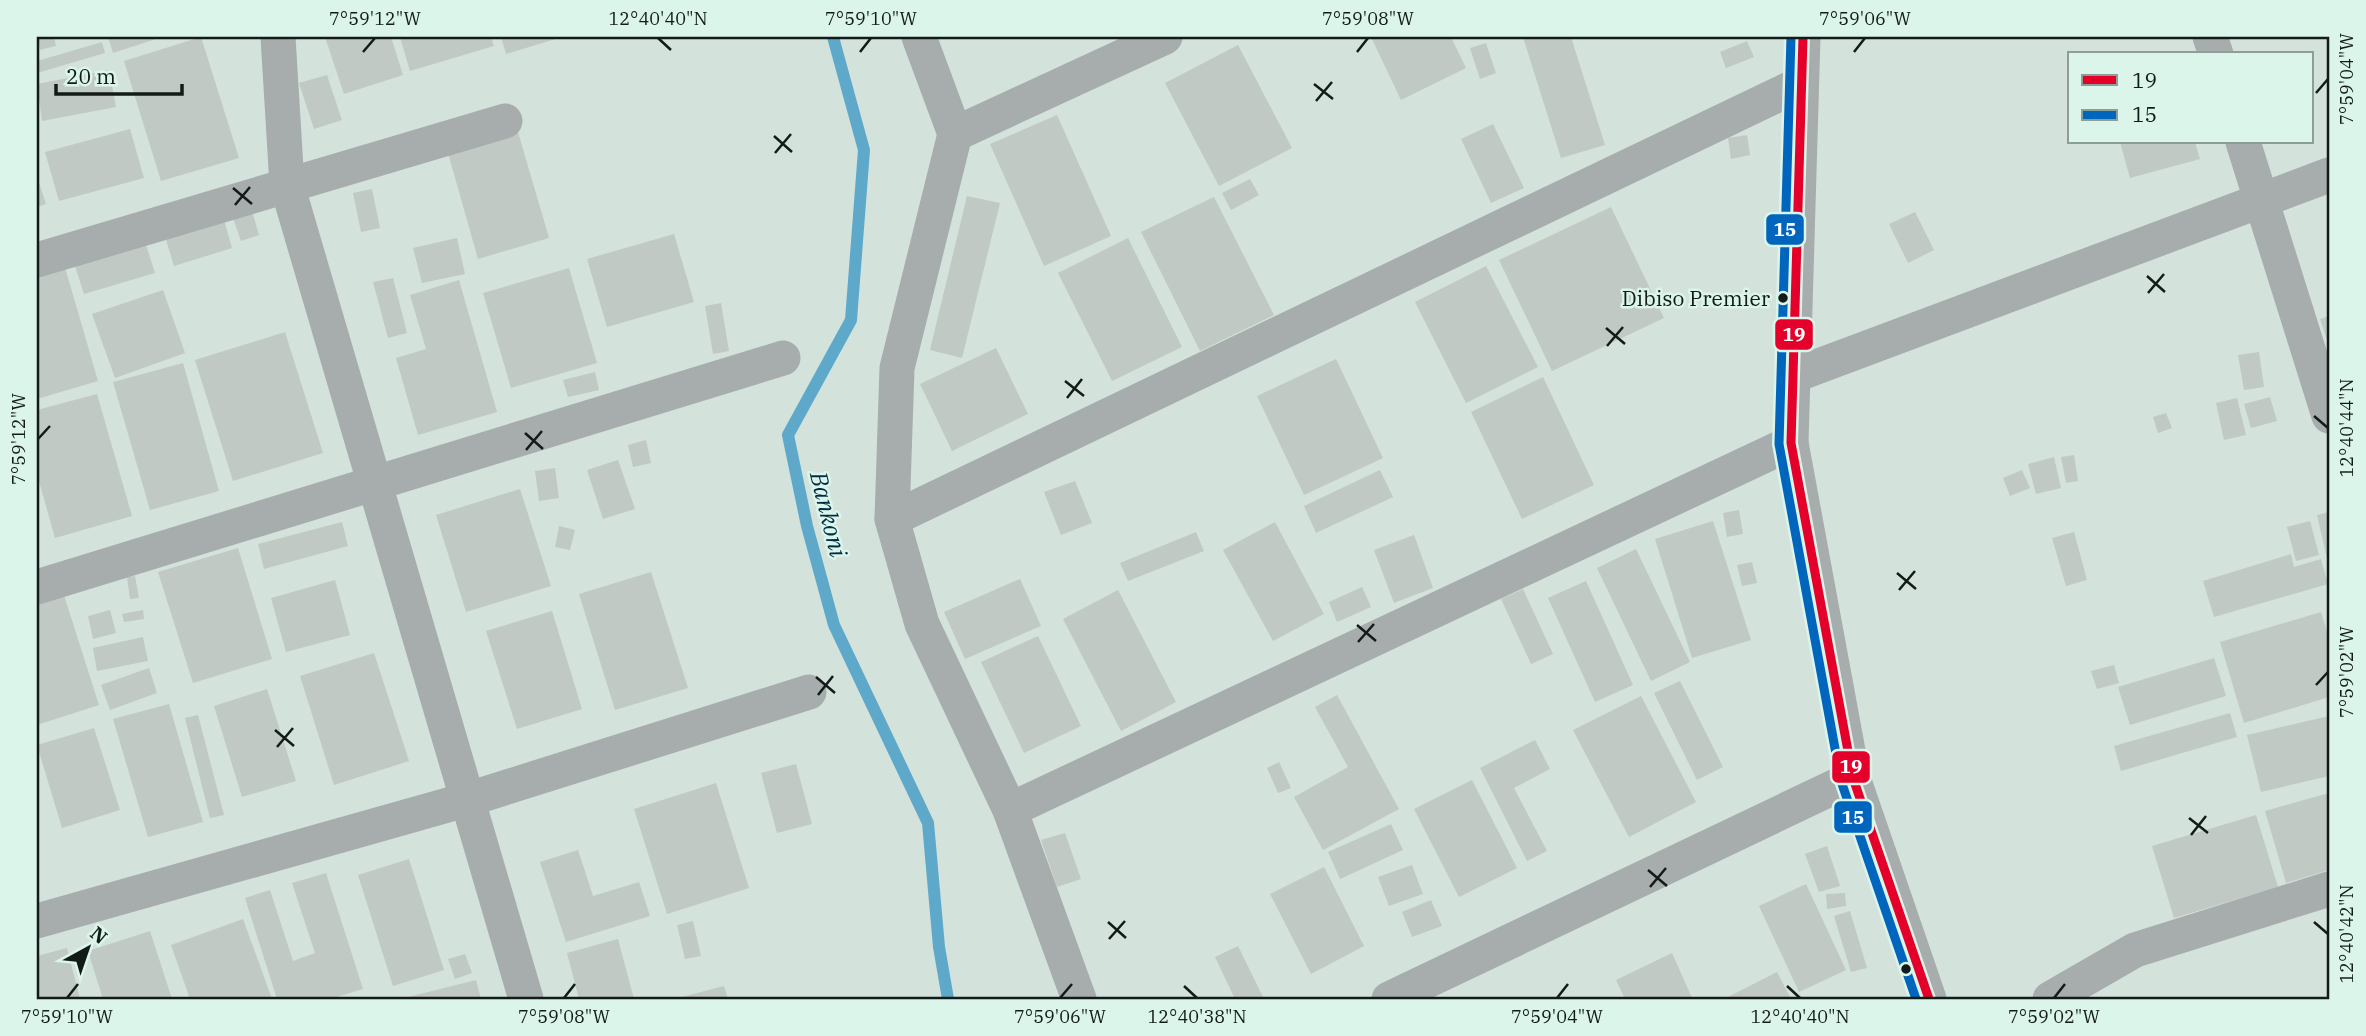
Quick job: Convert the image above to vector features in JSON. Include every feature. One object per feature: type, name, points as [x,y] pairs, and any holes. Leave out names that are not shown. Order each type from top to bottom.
[{"type":"street","points":[[278,37],[287,185],[526,999]]},
{"type":"street","points":[[919,37],[954,134],[897,368],[891,519],[922,624],[1010,810],[1079,999]]},
{"type":"street","points":[[954,134],[1165,37]]},
{"type":"street","points":[[1803,37],[1791,443],[1853,778],[1924,997]]},
{"type":"street","points":[[891,519],[1800,84]]},
{"type":"street","points":[[37,260],[505,121]]},
{"type":"street","points":[[2244,144],[2329,416]]},
{"type":"street","points":[[1795,375],[2329,175]]},
{"type":"street","points":[[37,587],[783,358]]},
{"type":"street","points":[[1010,810],[1791,443]]},
{"type":"street","points":[[37,921],[469,799],[809,692]]},
{"type":"street","points":[[1389,999],[1853,778]]},
{"type":"street","points":[[2050,999],[2135,950],[2329,889]]},
{"type":"building","points":[[38,37],[54,37],[56,46],[40,50]]},
{"type":"building","points":[[108,37],[162,37],[113,53]]},
{"type":"building","points":[[201,37],[239,158],[161,181],[124,61]]},
{"type":"building","points":[[325,37],[391,37],[403,75],[344,94]]},
{"type":"building","points":[[400,37],[491,37],[494,46],[410,71]]},
{"type":"building","points":[[501,37],[562,37],[506,54]]},
{"type":"building","points":[[1371,37],[1451,37],[1466,68],[1401,100]]},
{"type":"building","points":[[1523,37],[1571,37],[1605,145],[1561,158]]},
{"type":"building","points":[[1747,41],[1754,57],[1726,68],[1720,52]]},
{"type":"building","points":[[102,42],[105,53],[37,73],[37,61]]},
{"type":"building","points":[[1486,43],[1496,73],[1480,79],[1470,48]]},
{"type":"building","points":[[1238,45],[1292,148],[1219,186],[1165,83]]},
{"type":"building","points":[[109,70],[116,107],[42,121],[37,84]]},
{"type":"building","points":[[327,75],[342,120],[314,129],[299,83]]},
{"type":"building","points":[[1057,115],[1111,236],[1044,266],[990,144]]},
{"type":"building","points":[[1493,124],[1524,188],[1491,203],[1461,139]]},
{"type":"building","points":[[130,129],[144,178],[59,201],[45,152]]},
{"type":"building","points":[[518,132],[549,238],[478,259],[448,153]]},
{"type":"building","points":[[1747,135],[1750,155],[1731,159],[1728,138]]},
{"type":"building","points":[[2121,144],[2196,144],[2200,159],[2130,178]]},
{"type":"building","points":[[37,177],[46,204],[37,207]]},
{"type":"building","points":[[1250,179],[1259,195],[1231,210],[1222,193]]},
{"type":"building","points":[[372,189],[380,228],[361,232],[353,193]]},
{"type":"building","points":[[967,196],[1000,203],[962,358],[930,350]]},
{"type":"building","points":[[1214,197],[1274,315],[1200,351],[1141,232]]},
{"type":"building","points":[[1611,207],[1664,318],[1552,371],[1499,260]]},
{"type":"building","points":[[252,211],[259,235],[241,241],[233,218]]},
{"type":"building","points":[[1915,212],[1934,250],[1908,263],[1889,224]]},
{"type":"building","points":[[222,213],[232,248],[174,266],[163,230]]},
{"type":"building","points":[[674,234],[694,302],[607,327],[587,259]]},
{"type":"building","points":[[457,238],[465,274],[422,283],[413,248]]},
{"type":"building","points":[[1128,238],[1182,347],[1112,381],[1058,273]]},
{"type":"building","points":[[146,245],[155,273],[84,294],[75,266]]},
{"type":"building","points":[[64,264],[98,381],[37,399],[37,272]]},
{"type":"building","points":[[1486,266],[1538,367],[1466,403],[1415,302]]},
{"type":"building","points":[[569,268],[597,363],[511,388],[483,293]]},
{"type":"building","points":[[393,278],[407,333],[388,338],[373,282]]},
{"type":"building","points":[[459,280],[497,412],[418,435],[396,358],[426,349],[410,295]]},
{"type":"building","points":[[163,290],[185,353],[115,378],[92,314]]},
{"type":"building","points":[[721,303],[729,351],[713,354],[705,306]]},
{"type":"building","points":[[2329,316],[2329,346],[2320,319]]},
{"type":"building","points":[[285,332],[323,453],[233,481],[195,360]]},
{"type":"building","points":[[996,348],[1028,414],[952,451],[920,384]]},
{"type":"building","points":[[2259,352],[2264,387],[2244,390],[2238,355]]},
{"type":"building","points":[[1336,359],[1383,458],[1304,495],[1257,396]]},
{"type":"building","points":[[183,363],[219,491],[150,510],[113,382]]},
{"type":"building","points":[[595,372],[599,390],[568,397],[563,380]]},
{"type":"building","points":[[1543,377],[1594,485],[1522,519],[1471,412]]},
{"type":"building","points":[[97,394],[132,516],[55,538],[37,474],[37,410]]},
{"type":"building","points":[[2270,397],[2277,421],[2251,428],[2244,404]]},
{"type":"building","points":[[2237,398],[2246,435],[2224,440],[2216,403]]},
{"type":"building","points":[[2166,413],[2172,428],[2158,433],[2153,417]]},
{"type":"building","points":[[646,440],[651,463],[633,467],[628,445]]},
{"type":"building","points":[[2074,455],[2078,481],[2066,483],[2061,457]]},
{"type":"building","points":[[2054,457],[2061,488],[2036,494],[2028,464]]},
{"type":"building","points":[[618,460],[635,509],[603,519],[587,470]]},
{"type":"building","points":[[555,468],[559,498],[539,501],[535,471]]},
{"type":"building","points":[[1380,470],[1393,497],[1316,533],[1304,506]]},
{"type":"building","points":[[2022,470],[2030,488],[2010,496],[2003,478]]},
{"type":"building","points":[[1075,481],[1092,523],[1061,535],[1044,492]]},
{"type":"building","points":[[520,489],[551,586],[466,612],[436,515]]},
{"type":"building","points":[[1739,510],[1743,534],[1727,537],[1723,513]]},
{"type":"building","points":[[2329,512],[2329,563],[2328,563],[2317,515]]},
{"type":"building","points":[[1713,521],[1751,640],[1692,658],[1655,539]]},
{"type":"building","points":[[2310,521],[2319,555],[2296,561],[2287,527]]},
{"type":"building","points":[[342,522],[348,546],[264,569],[258,544]]},
{"type":"building","points":[[1275,522],[1324,614],[1273,641],[1223,550]]},
{"type":"building","points":[[559,526],[575,530],[570,550],[555,547]]},
{"type":"building","points":[[1196,532],[1204,551],[1128,581],[1120,563]]},
{"type":"building","points":[[2074,532],[2087,580],[2066,586],[2052,538]]},
{"type":"building","points":[[1414,535],[1433,588],[1394,603],[1374,550]]},
{"type":"building","points":[[238,548],[272,659],[193,683],[158,572]]},
{"type":"building","points":[[1636,549],[1690,662],[1651,681],[1597,568]]},
{"type":"building","points":[[2291,554],[2294,567],[2321,559],[2328,584],[2214,617],[2203,581]]},
{"type":"building","points":[[1752,562],[1757,583],[1742,586],[1737,565]]},
{"type":"building","points":[[651,572],[688,688],[615,710],[579,594]]},
{"type":"building","points":[[135,576],[139,598],[130,599],[127,577]]},
{"type":"building","points":[[1020,579],[1041,626],[965,659],[944,612]]},
{"type":"building","points":[[335,580],[350,635],[286,652],[271,598]]},
{"type":"building","points":[[1586,581],[1633,685],[1595,702],[1548,598]]},
{"type":"building","points":[[1362,587],[1371,607],[1337,622],[1329,602]]},
{"type":"building","points":[[62,589],[99,705],[37,725],[37,597]]},
{"type":"building","points":[[1523,589],[1553,654],[1531,664],[1501,599]]},
{"type":"building","points":[[1118,590],[1176,702],[1121,731],[1063,619]]},
{"type":"building","points":[[110,610],[116,633],[93,639],[88,616]]},
{"type":"building","points":[[143,610],[144,619],[124,622],[122,614]]},
{"type":"building","points":[[552,611],[582,709],[517,729],[486,631]]},
{"type":"building","points":[[2321,612],[2329,638],[2329,697],[2244,723],[2220,642]]},
{"type":"building","points":[[1038,636],[1081,726],[1024,753],[981,662]]},
{"type":"building","points":[[143,637],[148,661],[97,671],[93,648]]},
{"type":"building","points":[[374,653],[409,761],[334,785],[300,676]]},
{"type":"building","points":[[2214,658],[2226,696],[2130,725],[2118,687]]},
{"type":"building","points":[[2114,665],[2119,683],[2097,689],[2091,671]]},
{"type":"building","points":[[149,668],[157,693],[110,710],[101,685]]},
{"type":"building","points":[[1680,681],[1723,767],[1697,780],[1654,693]]},
{"type":"building","points":[[267,689],[296,781],[242,797],[214,706]]},
{"type":"building","points":[[1337,695],[1399,809],[1323,850],[1294,797],[1348,767],[1315,707]]},
{"type":"building","points":[[1641,696],[1696,802],[1629,837],[1573,730]]},
{"type":"building","points":[[169,704],[203,822],[148,837],[113,719]]},
{"type":"building","points":[[2230,713],[2237,737],[2121,771],[2114,746]]},
{"type":"building","points":[[198,715],[224,815],[210,818],[185,718]]},
{"type":"building","points":[[2329,716],[2329,776],[2261,792],[2247,735]]},
{"type":"building","points":[[94,728],[120,810],[62,828],[37,745]]},
{"type":"building","points":[[1535,740],[1550,769],[1514,788],[1547,851],[1527,861],[1480,768]]},
{"type":"building","points":[[1279,762],[1291,788],[1278,793],[1267,768]]},
{"type":"building","points":[[796,764],[812,824],[777,833],[761,773]]},
{"type":"building","points":[[1472,780],[1517,868],[1459,897],[1414,809]]},
{"type":"building","points":[[716,783],[749,888],[667,914],[634,809]]},
{"type":"building","points":[[2329,793],[2329,870],[2286,883],[2265,811]]},
{"type":"building","points":[[2256,815],[2278,887],[2174,918],[2152,846]]},
{"type":"building","points":[[1391,824],[1403,850],[1340,879],[1328,852]]},
{"type":"building","points":[[1065,833],[1081,879],[1057,887],[1041,840]]},
{"type":"building","points":[[1827,846],[1840,886],[1819,892],[1805,854]]},
{"type":"building","points":[[578,850],[593,896],[639,882],[650,916],[566,942],[540,862]]},
{"type":"building","points":[[409,859],[444,970],[393,986],[358,875]]},
{"type":"building","points":[[1412,865],[1423,894],[1389,906],[1378,877]]},
{"type":"building","points":[[1324,867],[1364,946],[1311,974],[1270,894]]},
{"type":"building","points":[[326,873],[363,989],[330,999],[277,999],[245,898],[270,890],[293,961],[315,953],[292,883]]},
{"type":"building","points":[[1806,884],[1846,970],[1799,992],[1759,906]]},
{"type":"building","points":[[1845,893],[1846,906],[1827,909],[1826,894]]},
{"type":"building","points":[[1431,900],[1442,926],[1412,937],[1402,912]]},
{"type":"building","points":[[1850,911],[1867,968],[1851,972],[1834,916]]},
{"type":"building","points":[[243,919],[272,999],[190,999],[171,945]]},
{"type":"building","points":[[693,921],[701,956],[685,959],[677,925]]},
{"type":"building","points":[[150,931],[172,999],[103,999],[88,951]]},
{"type":"building","points":[[618,939],[634,999],[579,999],[567,953]]},
{"type":"building","points":[[1238,946],[1264,999],[1235,999],[1215,957]]},
{"type":"building","points":[[67,948],[80,999],[37,999],[37,956]]},
{"type":"building","points":[[1672,953],[1692,998],[1625,999],[1616,980]]},
{"type":"building","points":[[465,954],[472,973],[455,979],[448,959]]},
{"type":"building","points":[[1777,972],[1791,999],[1724,999]]},
{"type":"building","points":[[476,980],[481,999],[404,999],[404,998]]},
{"type":"building","points":[[724,986],[728,999],[678,999],[678,998]]},
{"type":"waterway","name":"Bankoni","points":[[833,37],[864,150],[851,320],[788,435],[807,526],[834,625],[928,823],[939,947],[948,999]]},
{"type":"transit line","name":"15","points":[[1791,37],[1779,444],[1841,781],[1916,999]]},
{"type":"transit line","name":"19","points":[[1803,37],[1791,443],[1853,778],[1929,999]]},
{"type":"place","name":"Dibiso Premier","points":[[1783,298]]}]
